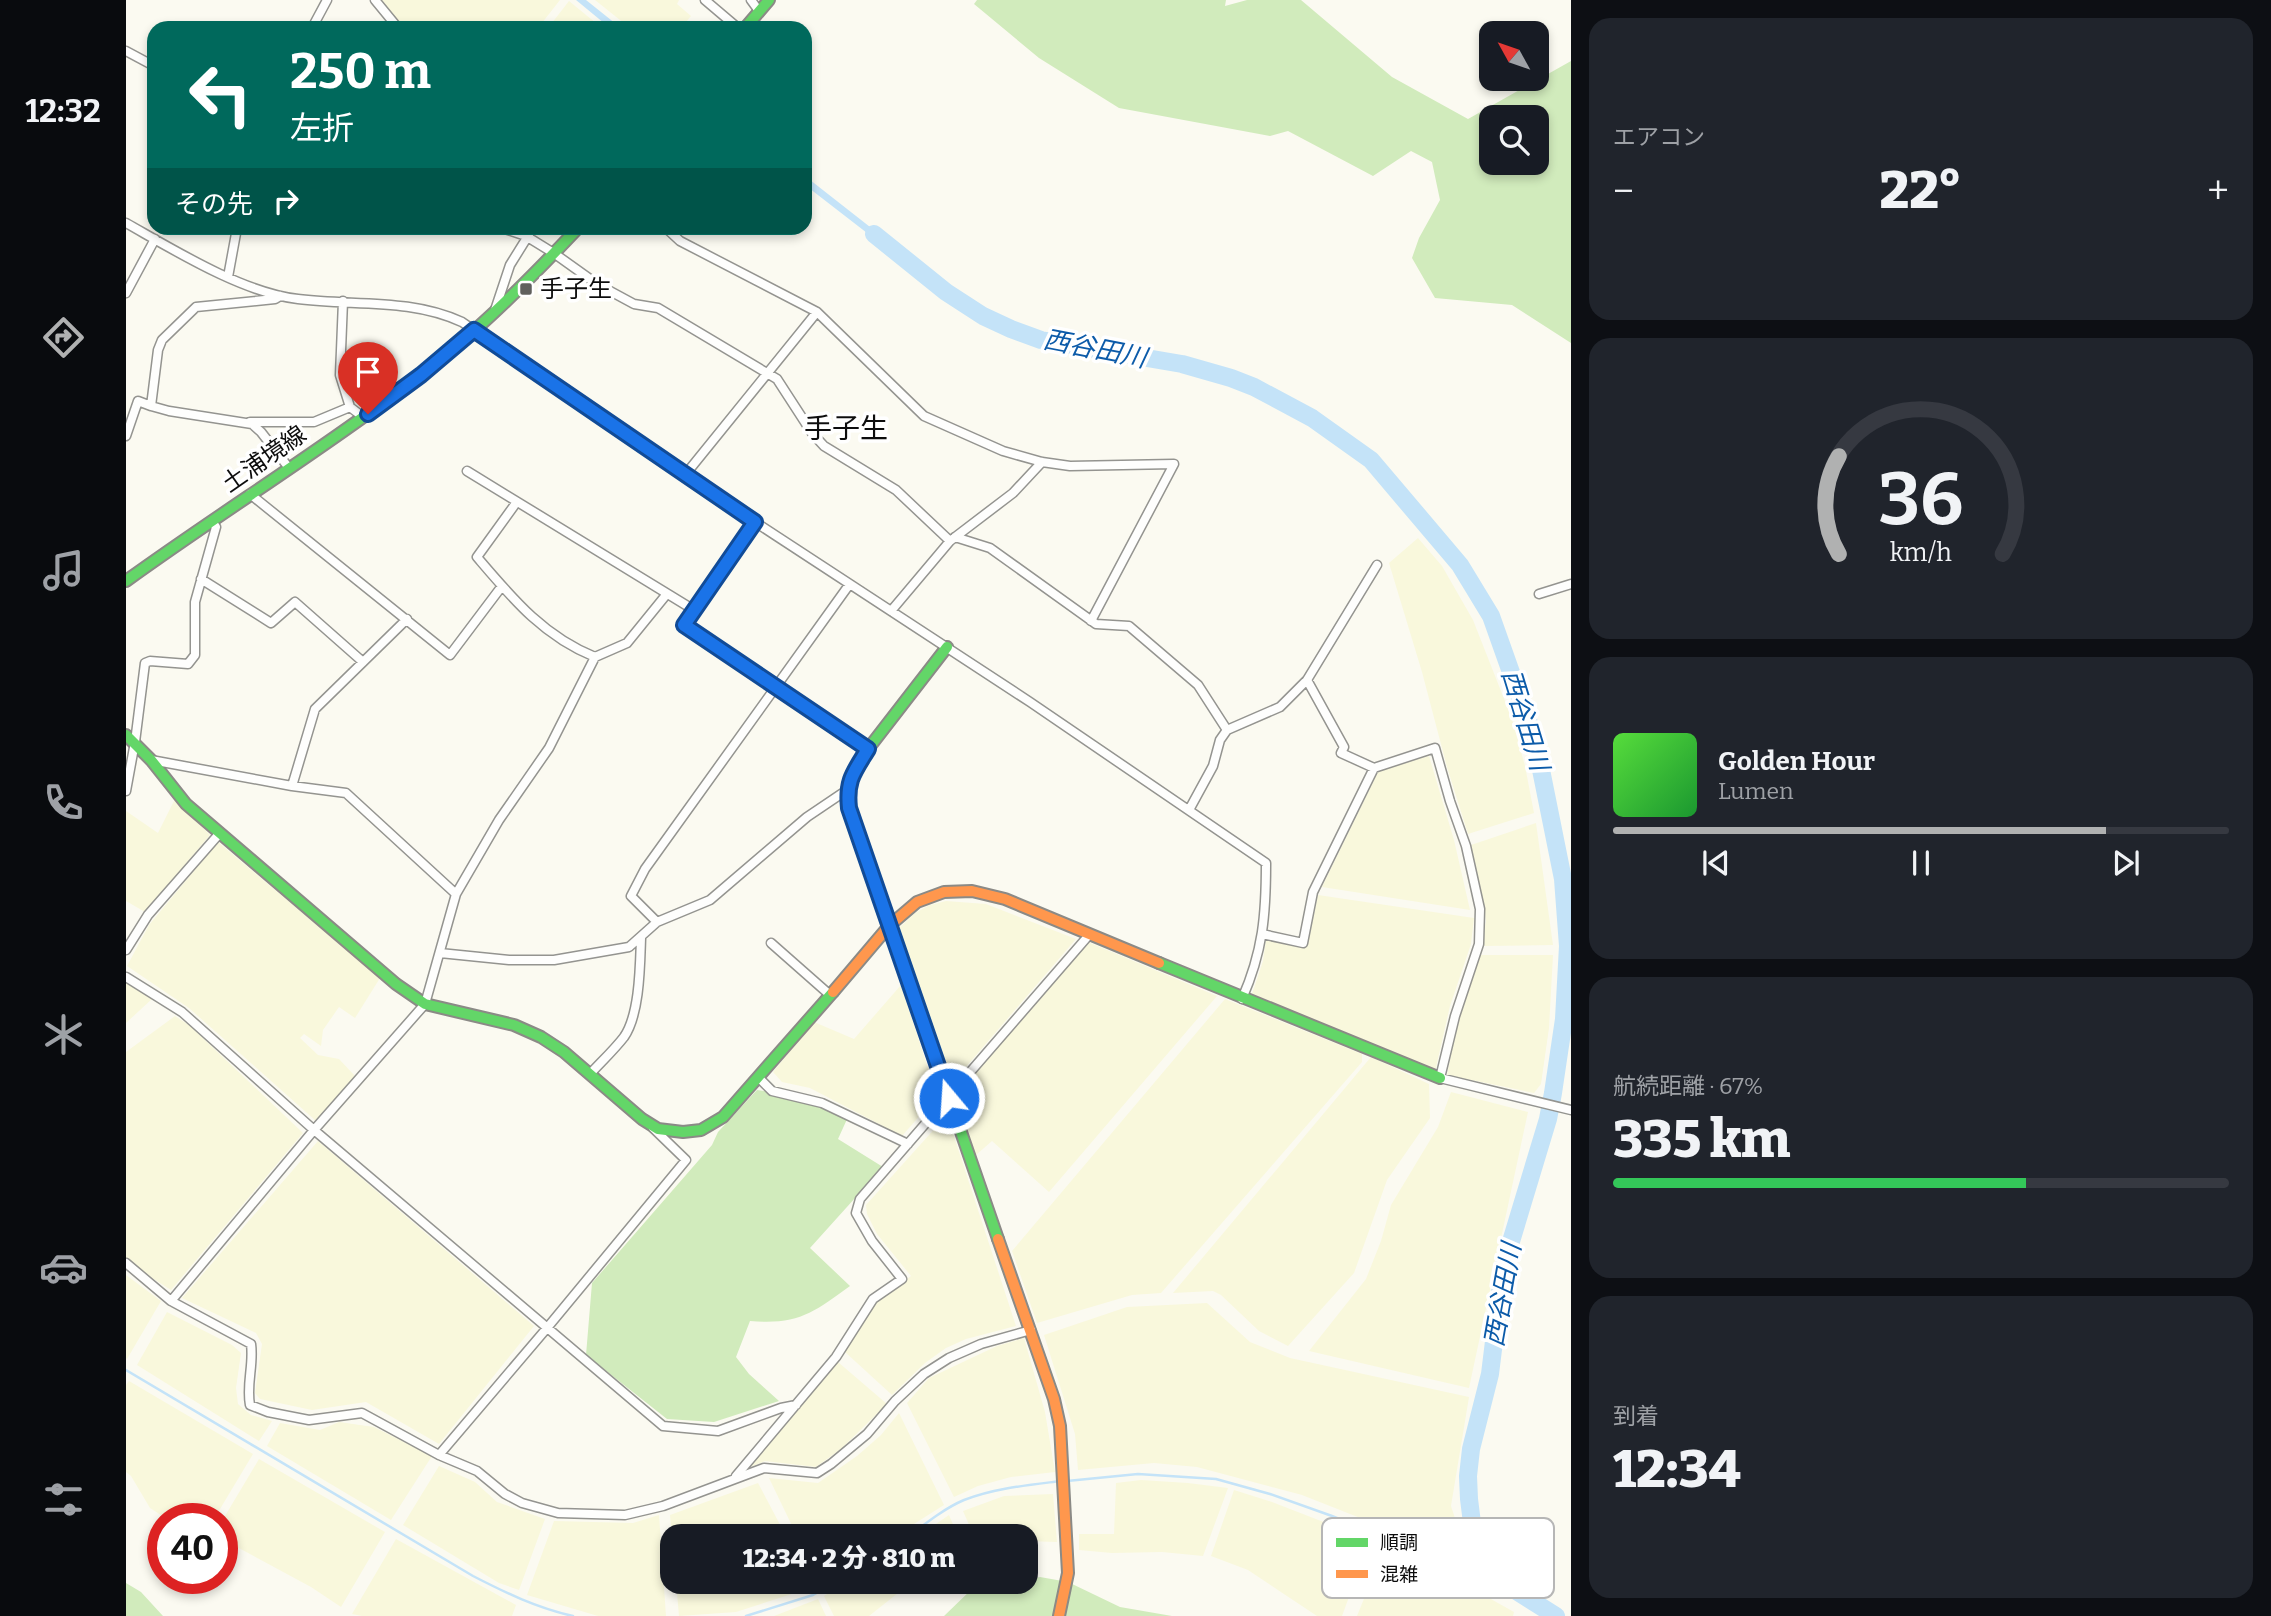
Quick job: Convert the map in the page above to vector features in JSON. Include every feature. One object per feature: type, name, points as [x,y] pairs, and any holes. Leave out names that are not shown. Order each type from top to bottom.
[{"type":"street","points":[[316,21],[327,0]]},
{"type":"street","points":[[375,0],[392,21]]},
{"type":"street","points":[[705,0],[730,21]]},
{"type":"street","points":[[751,0],[759,11]]},
{"type":"street","points":[[751,21],[769,0]]},
{"type":"street","points":[[126,51],[147,62]]},
{"type":"street","points":[[126,223],[147,235]]},
{"type":"street","points":[[148,235],[228,277],[280,296],[373,302],[424,310],[454,319],[474,330],[685,475],[947,647],[1266,863],[1266,904],[1258,959],[1242,999]]},
{"type":"street","points":[[228,277],[236,235]]},
{"type":"street","points":[[523,235],[597,284],[634,304],[658,308],[777,379],[811,433],[824,446],[896,490],[953,539],[990,548],[1096,624],[1129,626],[1198,685],[1227,730]]},
{"type":"street","name":"土浦境線","points":[[126,581],[421,375],[474,330],[572,235]]},
{"type":"street","points":[[674,235],[680,241],[817,312],[924,416],[1003,451],[1041,462],[1070,466],[1174,464],[1091,621]]},
{"type":"street","points":[[495,310],[510,265],[526,236]]},
{"type":"street","points":[[126,293],[155,239]]},
{"type":"street","points":[[151,406],[158,350],[162,340],[196,306],[275,299],[280,296]]},
{"type":"street","points":[[343,301],[341,375],[350,407],[363,416]]},
{"type":"street","points":[[685,475],[817,312]]},
{"type":"street","points":[[126,436],[138,401],[169,411],[246,422],[314,422],[350,407]]},
{"type":"street","points":[[246,422],[261,432],[289,468]]},
{"type":"street","points":[[891,611],[953,539],[1013,494],[1041,462]]},
{"type":"street","points":[[467,471],[694,610]]},
{"type":"street","points":[[250,494],[450,655],[502,586]]},
{"type":"street","points":[[516,503],[477,557],[534,621],[595,657]]},
{"type":"street","points":[[126,791],[145,663],[150,661],[188,664],[195,655],[194,602],[216,527],[212,521]]},
{"type":"street","points":[[755,522],[684,625],[868,749]]},
{"type":"street","points":[[1189,810],[1213,766],[1220,740],[1227,730],[1280,707],[1307,680],[1377,565]]},
{"type":"street","points":[[201,579],[271,623],[295,602],[363,662]]},
{"type":"street","points":[[1539,594],[1571,584]]},
{"type":"street","points":[[657,922],[632,896],[645,869],[849,585]]},
{"type":"street","points":[[171,1301],[314,1130],[425,1004],[456,894],[499,820],[549,748],[595,657],[626,643],[666,595]]},
{"type":"street","points":[[292,786],[314,709],[407,619]]},
{"type":"street","points":[[947,647],[868,749],[847,790],[849,808],[1054,1399],[1060,1426],[1068,1573],[1059,1616]]},
{"type":"street","points":[[1307,680],[1345,747],[1342,753],[1374,768],[1435,748],[1466,846],[1480,909],[1479,944],[1455,1016],[1440,1078]]},
{"type":"street","points":[[126,734],[186,804],[396,984],[425,1004],[514,1025],[541,1037],[590,1074],[686,1160],[439,1455]]},
{"type":"street","points":[[151,760],[292,786],[346,793],[456,894]]},
{"type":"street","points":[[1262,934],[1303,943],[1313,892],[1374,768]]},
{"type":"street","points":[[440,953],[509,960],[554,960],[629,947],[657,922],[710,900],[807,817],[847,790]]},
{"type":"street","points":[[126,950],[148,915],[219,834]]},
{"type":"street","points":[[650,1125],[667,1131],[683,1132],[701,1130],[723,1117],[889,926],[917,902],[944,892],[972,891],[1005,900],[1440,1078],[1567,1109]]},
{"type":"street","points":[[734,1479],[836,1357],[873,1299],[902,1279],[872,1241],[856,1213],[860,1199],[1089,935]]},
{"type":"street","points":[[590,1074],[625,1035],[634,1010],[641,938]]},
{"type":"street","points":[[771,943],[830,995]]},
{"type":"street","points":[[126,977],[182,1012],[314,1130],[663,1426],[719,1431],[796,1405]]},
{"type":"street","points":[[759,1078],[772,1091],[822,1103],[908,1144]]},
{"type":"street","points":[[126,1264],[171,1301],[251,1344],[247,1391],[250,1405],[268,1412],[309,1420],[362,1413],[439,1455],[477,1471],[505,1494],[522,1503],[558,1513],[625,1515],[663,1506],[764,1468],[817,1473],[867,1434],[895,1401],[924,1374],[949,1358],[981,1344],[1031,1330]]},
{"type":"green space","points":[[382,0],[560,0],[544,21],[398,21]]},
{"type":"green space","points":[[595,0],[679,0],[677,4],[691,16],[687,21],[621,21]]},
{"type":"green space","points":[[977,0],[1226,0],[1225,6],[1247,0],[1301,0],[1392,77],[1468,119],[1479,113],[1479,175],[1549,175],[1549,105],[1493,105],[1518,91],[1549,91],[1549,73],[1571,61],[1571,343],[1512,305],[1435,298],[1412,258],[1419,238],[1440,200],[1432,162],[1411,151],[1373,176],[1288,131],[1270,136],[1119,108],[1039,58],[974,4]]},
{"type":"green space","points":[[569,1],[593,21],[553,21]]},
{"type":"green space","points":[[1418,538],[1442,566],[1473,620],[1512,719],[1534,813],[1468,834],[1389,563]]},
{"type":"green space","points":[[1429,756],[1454,840],[1470,910],[1322,887],[1379,770]]},
{"type":"green space","points":[[175,799],[210,835],[145,912],[126,901],[126,811],[158,833]]},
{"type":"green space","points":[[1536,823],[1553,945],[1481,946],[1486,921],[1471,845]]},
{"type":"green space","points":[[218,842],[380,978],[355,1018],[339,1007],[323,1030],[321,1046],[304,1034],[300,1038],[318,1055],[339,1059],[356,1077],[316,1121],[189,1008],[127,966],[149,925]]},
{"type":"green space","points":[[1318,895],[1474,918],[1471,944],[1450,1006],[1435,1072],[1252,994],[1263,961],[1266,939],[1307,947]]},
{"type":"green space","points":[[946,901],[986,904],[1076,939],[953,1082],[898,929],[915,913]]},
{"type":"green space","points":[[1088,942],[1217,996],[1049,1192],[992,1141],[976,1155],[956,1100],[958,1094]]},
{"type":"green space","points":[[1479,955],[1553,955],[1549,1028],[1541,1084],[1534,1093],[1447,1075],[1458,1019]]},
{"type":"green space","points":[[126,982],[152,999],[126,1023]]},
{"type":"green space","points":[[901,985],[937,1096],[902,1136],[810,1088],[782,1082],[773,1072],[814,1022],[854,1039]]},
{"type":"green space","points":[[1225,999],[1362,1054],[1362,1062],[1161,1293],[1132,1295],[1037,1323],[1012,1251]]},
{"type":"green space","points":[[175,1016],[189,1025],[303,1133],[171,1290],[126,1258],[126,1052]]},
{"type":"green space","points":[[1371,1057],[1429,1084],[1430,1118],[1387,1180],[1354,1273],[1288,1346],[1259,1331],[1221,1295],[1213,1291],[1173,1293]]},
{"type":"green space","points":[[757,1090],[805,1097],[848,1117],[838,1139],[883,1167],[810,1248],[850,1286],[815,1310],[793,1319],[750,1321],[736,1357],[749,1374],[779,1401],[714,1422],[667,1419],[586,1355],[592,1283],[712,1145],[718,1132]]},
{"type":"green space","points":[[1451,1092],[1528,1112],[1469,1388],[1309,1351],[1366,1279],[1391,1205],[1438,1127]]},
{"type":"green space","points":[[947,1115],[1016,1326],[966,1339],[946,1348],[925,1363],[892,1395],[845,1352],[876,1301],[911,1276],[877,1234],[867,1214],[866,1205]]},
{"type":"green space","points":[[318,1141],[534,1326],[439,1444],[366,1402],[312,1410],[260,1399],[255,1393],[262,1344],[256,1333],[182,1298]]},
{"type":"green space","points":[[126,1275],[161,1301],[127,1359],[126,1358]]},
{"type":"green space","points":[[1207,1303],[1250,1342],[1290,1358],[1469,1397],[1451,1506],[1455,1518],[1360,1518],[1302,1495],[1197,1467],[1154,1463],[1078,1470],[1075,1434],[1044,1335],[1127,1307]]},
{"type":"green space","points":[[167,1312],[232,1345],[241,1353],[236,1388],[238,1404],[251,1415],[272,1421],[259,1441],[137,1365]]},
{"type":"green space","points":[[1024,1338],[1045,1412],[1055,1472],[1011,1477],[978,1486],[954,1497],[907,1403],[929,1378],[997,1346]]},
{"type":"green space","points":[[838,1362],[887,1404],[841,1449],[816,1467],[765,1461],[748,1468]]},
{"type":"green space","points":[[129,1381],[253,1454],[224,1503],[147,1503],[126,1472],[126,1385]]},
{"type":"green space","points":[[899,1413],[944,1505],[914,1524],[791,1524],[769,1478],[818,1483],[857,1456],[881,1435]]},
{"type":"green space","points":[[339,1422],[374,1427],[432,1456],[391,1520],[267,1446],[280,1423],[320,1430]]},
{"type":"green space","points":[[259,1459],[385,1532],[341,1607],[311,1587],[238,1548],[238,1503],[233,1503]]},
{"type":"green space","points":[[439,1466],[475,1482],[497,1502],[545,1519],[519,1590],[499,1583],[403,1525]]},
{"type":"green space","points":[[1141,1480],[1228,1488],[1203,1556],[1079,1550],[1079,1534],[1114,1534],[1116,1483]]},
{"type":"green space","points":[[758,1483],[780,1524],[671,1524],[670,1515]]},
{"type":"green space","points":[[1234,1490],[1322,1521],[1322,1598],[1349,1598],[1342,1616],[1317,1616],[1248,1570],[1211,1556]]},
{"type":"green space","points":[[1053,1494],[1057,1542],[1038,1541],[1038,1524],[969,1524],[963,1511],[1004,1496]]},
{"type":"green space","points":[[659,1515],[660,1594],[664,1594],[666,1616],[598,1616],[527,1595],[554,1521],[633,1523]]},
{"type":"green space","points":[[949,1515],[953,1524],[936,1524]]},
{"type":"green space","points":[[396,1539],[516,1605],[512,1616],[352,1614]]},
{"type":"green space","points":[[1038,1577],[1068,1582],[1120,1607],[1172,1616],[944,1616],[967,1594],[1038,1594]]},
{"type":"green space","points":[[126,1583],[141,1592],[163,1616],[126,1616]]},
{"type":"green space","points":[[677,1594],[792,1594],[736,1612],[679,1616]]},
{"type":"green space","points":[[897,1594],[869,1616],[834,1616],[824,1596]]},
{"type":"green space","points":[[1364,1598],[1489,1598],[1514,1612],[1513,1616],[1357,1616]]},
{"type":"green space","points":[[818,1599],[826,1616],[774,1616]]},
{"type":"water","points":[[576,0],[586,0],[612,21],[602,21]]},
{"type":"water","points":[[812,181],[893,245],[889,250],[812,190]]},
{"type":"waterway","name":"西谷田川","points":[[874,234],[946,292],[983,316],[1011,329],[1041,340],[1182,364],[1231,378],[1254,387],[1312,418],[1371,460],[1460,565],[1491,616],[1535,740],[1563,879],[1568,946],[1564,1019],[1548,1119],[1503,1268],[1490,1374],[1471,1449],[1468,1476],[1471,1518]]},
{"type":"waterway","points":[[126,1370],[473,1576],[522,1599],[573,1616]]},
{"type":"waterway","points":[[1067,1481],[1138,1474],[1216,1479],[1270,1494],[1337,1518]]},
{"type":"waterway","points":[[925,1524],[943,1511],[976,1496],[1061,1481]]},
{"type":"waterway","points":[[746,1616],[815,1594]]},
{"type":"waterway","name":"西谷田川","points":[[1527,1598],[1556,1616]]},
{"type":"traffic: fast","points":[[751,21],[769,0]]},
{"type":"traffic: fast","points":[[126,581],[392,396],[476,329],[571,235]]},
{"type":"traffic: fast","points":[[947,647],[868,749],[847,790],[849,808],[998,1239]]},
{"type":"traffic: fast","points":[[126,735],[151,760],[186,804],[396,984],[425,1004],[514,1025],[541,1037],[564,1052],[642,1119],[658,1129],[683,1132],[701,1130],[723,1117],[833,992]]},
{"type":"traffic: fast","points":[[1159,963],[1440,1078]]},
{"type":"traffic: slow","points":[[833,992],[889,926],[917,902],[944,892],[972,891],[1005,899],[1159,963]]},
{"type":"traffic: slow","points":[[998,1239],[1054,1399],[1060,1426],[1068,1573],[1059,1616]]},
{"type":"place","name":"手子生","points":[[526,289]]},
{"type":"district","name":"手子生","points":[[846,428]]},
{"type":"route","points":[[368,414],[421,375],[474,330],[590,412],[755,522],[684,625],[868,749],[847,790],[849,808],[949,1098]]}]
